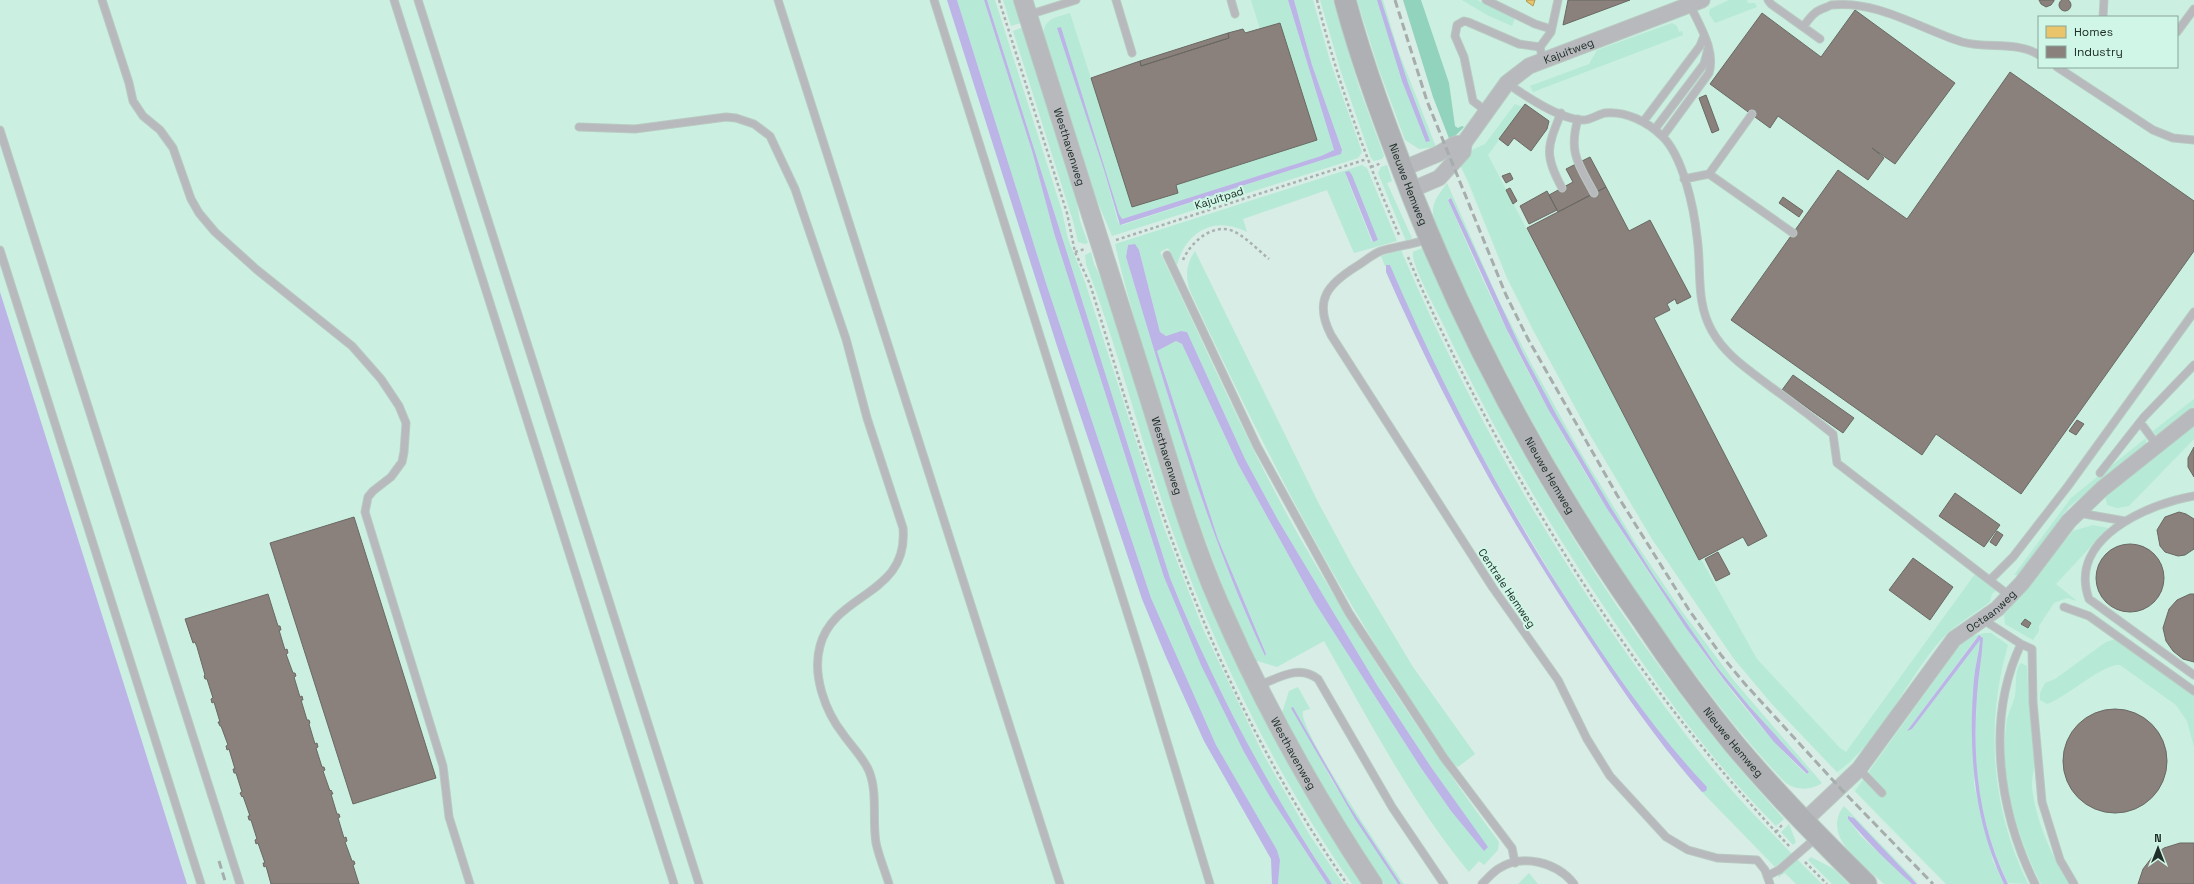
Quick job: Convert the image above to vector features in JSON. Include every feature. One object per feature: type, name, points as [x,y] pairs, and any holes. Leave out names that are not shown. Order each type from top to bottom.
[{"type":"main road","name":"Nieuwe Hemweg","points":[[1345,0],[1378,105],[1430,238],[1459,303],[1511,407],[1565,502],[1613,578],[1706,709],[1762,776],[1818,836],[1866,884]]},
{"type":"street","name":"Kajuitweg","points":[[1411,190],[1439,178],[1463,152],[1464,142],[1507,83],[1542,54],[1696,2]]},
{"type":"street","name":"Westhavenweg","points":[[1026,8],[1192,533],[1218,600],[1257,686],[1314,793],[1373,884]]},
{"type":"street","points":[[1402,169],[1438,154],[1455,144],[1464,142]]},
{"type":"street","name":"Octaanweg","points":[[1804,821],[1859,769],[1948,646],[1960,634],[1997,609],[2010,596],[2077,513],[2102,489],[2194,416]]},
{"type":"lane","points":[[102,0],[129,83],[133,101],[140,112],[160,130],[173,148],[191,199],[199,213],[214,232],[256,269],[352,346],[380,379],[404,414],[406,432],[402,462],[391,477],[373,491],[368,497],[365,512],[443,766],[449,817],[470,884]]},
{"type":"lane","points":[[394,0],[674,884]]},
{"type":"lane","points":[[418,0],[699,884]]},
{"type":"lane","points":[[778,0],[1060,884]]},
{"type":"lane","points":[[934,0],[1144,666],[1210,884]]},
{"type":"lane","points":[[1026,8],[1076,0]]},
{"type":"lane","points":[[1116,0],[1132,53]]},
{"type":"lane","points":[[1231,0],[1235,14]]},
{"type":"lane","points":[[1486,0],[1535,24],[1551,29]]},
{"type":"lane","points":[[1486,111],[1473,101],[1464,57],[1455,36],[1457,25],[1468,22],[1542,54],[1551,29],[1558,0]]},
{"type":"lane","points":[[1768,0],[1771,4],[1820,39]]},
{"type":"lane","points":[[1803,27],[1816,12],[1842,1],[1858,0],[1905,15],[1960,41],[1984,46],[2015,47],[2033,51],[2038,54]]},
{"type":"lane","points":[[2103,16],[2104,0]]},
{"type":"lane","points":[[1663,136],[1709,73],[1712,59],[1704,36],[1696,2]]},
{"type":"lane","points":[[2178,31],[2194,9]]},
{"type":"lane","points":[[1644,122],[1700,46],[1704,36]]},
{"type":"lane","points":[[1655,129],[1704,64],[1708,46]]},
{"type":"lane","points":[[2059,68],[2153,130],[2173,138],[2194,140]]},
{"type":"lane","points":[[1507,83],[1529,98],[1561,114],[1583,121],[1605,113],[1629,116],[1644,122],[1663,136],[1678,158],[1684,179],[1697,237],[1699,294],[1702,307],[1718,341],[1739,363],[1833,434],[1837,463],[1991,579],[2010,596]]},
{"type":"lane","points":[[1561,114],[1550,142],[1549,152],[1553,171],[1562,188]]},
{"type":"lane","points":[[1684,179],[1709,174],[1752,114]]},
{"type":"lane","points":[[580,127],[635,129],[726,117],[745,120],[770,136],[795,189],[846,340],[867,418],[903,528],[903,545],[901,556],[891,574],[834,619],[824,634],[818,657],[820,680],[828,708],[842,733],[858,752],[870,772],[874,792],[876,844],[889,884]]},
{"type":"lane","points":[[1578,119],[1573,137],[1574,149],[1578,163],[1594,194]]},
{"type":"lane","points":[[0,130],[240,884]]},
{"type":"lane","points":[[1709,174],[1793,233]]},
{"type":"lane","name":"Centrale Hemweg","points":[[1430,238],[1410,246],[1403,246],[1379,252],[1342,274],[1329,288],[1325,296],[1323,311],[1326,326],[1353,371],[1493,588],[1558,680],[1587,739],[1610,776],[1666,837],[1688,850],[1703,855],[1730,860],[1757,860],[1770,884]]},
{"type":"lane","points":[[0,250],[201,884]]},
{"type":"lane","points":[[1167,255],[1257,446],[1350,613],[1444,758],[1512,848],[1515,863]]},
{"type":"lane","points":[[1991,579],[2014,557],[2068,486],[2194,312]]},
{"type":"lane","points":[[2100,473],[2140,422],[2194,366]]},
{"type":"lane","points":[[2140,422],[2157,445]]},
{"type":"lane","points":[[2194,496],[2150,507],[2125,521],[2093,551],[2084,573],[2089,599],[2194,675]]},
{"type":"lane","points":[[2077,513],[2125,521]]},
{"type":"lane","points":[[2064,607],[2089,616],[2194,691]]},
{"type":"lane","points":[[1982,619],[2021,644],[2032,649],[2033,702],[2042,802],[2060,860],[2074,884]]},
{"type":"lane","points":[[2021,644],[2013,661],[2003,698],[2000,746],[2007,806],[2020,847],[2035,884]]},
{"type":"lane","points":[[1257,686],[1294,672],[1306,672],[1318,679],[1392,807],[1444,884]]},
{"type":"lane","points":[[1859,769],[1882,793]]},
{"type":"lane","points":[[1767,876],[1779,870],[1818,836]]},
{"type":"lane","points":[[1482,884],[1498,869],[1515,863],[1530,861],[1549,864],[1562,872],[1574,884]]},
{"type":"path","name":"Kajuitpad","points":[[1076,252],[1367,159]]},
{"type":"path","points":[[1180,281],[1181,266],[1186,253],[1198,240],[1213,230],[1222,229],[1237,232],[1269,259]]},
{"type":"shaded area","points":[[0,0],[977,0],[1133,489],[1319,884],[47,884],[0,713]]},
{"type":"shaded area","points":[[947,0],[957,0],[1046,283],[1151,598],[1216,745],[1277,850],[1280,860],[1278,884],[1272,884],[1271,859],[1204,741],[1166,657],[1142,599],[1058,349]]},
{"type":"shaded area","points":[[957,0],[984,0],[1032,151],[1054,233],[1164,577],[1244,752],[1270,797],[1327,884],[1278,884],[1280,860],[1277,850],[1216,745],[1151,598],[1046,283]]},
{"type":"shaded area","points":[[984,0],[987,0],[1170,578],[1223,697],[1243,735],[1285,810],[1332,884],[1327,884],[1270,797],[1244,752],[1201,665],[1164,577],[1054,233],[1032,151]]},
{"type":"shaded area","points":[[987,0],[995,0],[1062,211],[1068,239],[1085,282],[1163,525],[1203,629],[1262,752],[1309,834],[1343,884],[1332,884],[1274,794],[1206,662],[1170,578]]},
{"type":"shaded area","points":[[1003,0],[1014,0],[1021,23],[1011,26]]},
{"type":"shaded area","points":[[1032,0],[1313,0],[1330,61],[1362,152],[1358,158],[1112,236],[1096,198]]},
{"type":"shaded area","points":[[1251,0],[1288,0],[1334,150],[1321,156],[1122,219],[1119,214],[1061,27],[1058,28],[1104,170],[1118,223],[1123,225],[1341,154],[1342,150],[1312,65],[1294,0],[1313,0],[1330,61],[1362,152],[1358,158],[1112,236],[1096,198],[1043,35],[1046,25],[1048,22],[1060,16],[1070,13],[1132,207],[1178,193],[1176,185],[1317,140],[1280,23],[1260,29]]},
{"type":"shaded area","points":[[1288,0],[1294,0],[1312,65],[1342,150],[1341,154],[1120,225],[1104,170],[1057,28],[1061,27],[1119,214],[1122,219],[1321,156],[1334,150]]},
{"type":"shaded area","points":[[1320,0],[1333,0],[1359,87],[1384,156],[1382,159],[1374,161],[1371,158],[1341,72]]},
{"type":"shaded area","points":[[1357,0],[1383,0],[1398,50],[1436,147],[1419,149],[1405,140],[1378,67]]},
{"type":"shaded area","points":[[1377,0],[1381,0],[1408,83],[1430,141],[1426,142],[1402,81]]},
{"type":"shaded area","points":[[1421,0],[2194,0],[2194,884],[1946,884],[1890,829],[1771,703],[1726,648],[1652,539],[1589,433],[1507,278],[1450,141],[1460,128],[1455,126],[1449,83]]},
{"type":"shaded area","points":[[1462,0],[1477,0],[1515,18],[1512,26],[1487,15]]},
{"type":"shaded area","points":[[1729,0],[1747,0],[1748,3],[1755,3],[1757,7],[1715,23],[1709,14],[1710,9]]},
{"type":"shaded area","points":[[1672,23],[1677,26],[1679,32],[1682,31],[1683,35],[1533,92],[1530,86],[1589,64],[1597,50]]},
{"type":"shaded area","points":[[1023,27],[1076,197],[1080,221],[1088,243],[1085,244],[1078,242],[1073,221],[1013,31]]},
{"type":"shaded area","points":[[1515,104],[1523,107],[1488,155],[1699,560],[1701,559],[1757,659],[1840,748],[1846,752],[1975,574],[1998,589],[1992,594],[1990,602],[1945,635],[1927,657],[1892,711],[1866,745],[1852,760],[1837,772],[1771,703],[1734,659],[1652,539],[1589,433],[1533,330],[1507,278],[1468,181],[1460,165],[1470,151],[1485,144]]},
{"type":"shaded area","points":[[1362,165],[1367,168],[1397,241],[1354,253],[1327,190],[1243,219],[1247,232],[1235,227],[1224,225],[1203,229],[1187,243],[1181,253],[1177,265],[1168,248],[1160,252],[1245,432],[1300,538],[1395,693],[1420,731],[1499,842],[1498,850],[1484,865],[1479,861],[1469,872],[1428,817],[1409,789],[1374,730],[1324,641],[1277,667],[1254,660],[1215,567],[1182,474],[1137,328],[1115,244]],"holes":[[[1345,173],[1378,240],[1372,242]],[[1128,245],[1139,250],[1160,332],[1166,336],[1181,331],[1187,332],[1245,459],[1278,520],[1377,685],[1431,767],[1487,847],[1484,850],[1451,811],[1421,768],[1315,603],[1238,464],[1182,344],[1176,341],[1157,351],[1218,539],[1266,654],[1265,656],[1243,608],[1205,509],[1188,459],[1126,257]]]},
{"type":"shaded area","points":[[1387,165],[1392,181],[1387,183],[1412,238],[1406,241],[1378,173],[1381,167]]},
{"type":"shaded area","points":[[1349,171],[1352,175],[1378,240],[1373,242],[1345,172]]},
{"type":"shaded area","points":[[1447,183],[1499,301],[1531,363],[1578,448],[1635,542],[1681,610],[1735,682],[1822,783],[1804,789],[1790,786],[1746,739],[1711,695],[1642,600],[1579,502],[1549,452],[1494,349],[1438,231],[1433,209],[1435,201]],"holes":[[[1449,198],[1523,353],[1570,440],[1613,513],[1681,618],[1706,652],[1740,696],[1809,772],[1808,774],[1806,774],[1786,754],[1730,689],[1680,619],[1596,491],[1554,419],[1515,346],[1490,295],[1448,200]]]},
{"type":"shaded area","points":[[1451,198],[1523,353],[1557,416],[1610,506],[1654,576],[1717,667],[1749,706],[1809,772],[1807,774],[1774,742],[1724,680],[1686,628],[1606,507],[1548,409],[1507,330],[1448,200]]},
{"type":"shaded area","points":[[1135,244],[1139,250],[1160,332],[1166,336],[1181,331],[1187,332],[1245,459],[1278,520],[1377,685],[1431,767],[1488,847],[1484,851],[1451,811],[1421,768],[1315,603],[1238,464],[1182,344],[1176,341],[1157,351],[1218,539],[1266,654],[1265,656],[1243,608],[1205,509],[1172,409],[1126,257],[1128,245]]},
{"type":"shaded area","points":[[1422,248],[1457,325],[1495,401],[1536,476],[1580,548],[1626,620],[1676,688],[1728,755],[1784,819],[1776,826],[1734,781],[1676,709],[1597,596],[1549,521],[1483,404],[1425,287],[1413,258],[1413,252]]},
{"type":"shaded area","points":[[1401,250],[1446,349],[1471,398],[1524,493],[1581,586],[1653,690],[1711,767],[1792,854],[1775,867],[1702,792],[1707,787],[1682,760],[1636,702],[1593,641],[1554,579],[1456,409],[1421,338],[1390,265],[1385,266],[1381,256]]},
{"type":"shaded area","points":[[1195,251],[1318,502],[1353,567],[1413,667],[1475,754],[1458,767],[1448,757],[1436,740],[1384,658],[1323,556],[1295,504],[1241,398],[1190,291],[1187,280],[1187,270]]},
{"type":"shaded area","points":[[1091,252],[1094,264],[1103,282],[1213,611],[1263,717],[1321,819],[1363,884],[1352,884],[1324,843],[1298,800],[1250,713],[1208,623],[1172,530],[1109,330],[1086,264],[1085,255]]},
{"type":"shaded area","points":[[1386,265],[1390,265],[1431,356],[1453,400],[1499,488],[1524,531],[1577,615],[1622,682],[1672,747],[1707,787],[1706,791],[1702,792],[1686,774],[1642,716],[1587,637],[1530,548],[1478,459],[1430,367],[1386,272]]},
{"type":"shaded area","points":[[0,292],[187,884],[0,884]]},
{"type":"shaded area","points":[[2194,399],[2194,406],[2156,435],[2153,431]]},
{"type":"shaded area","points":[[2194,426],[2194,439],[2129,506],[2117,508],[2107,505],[2105,495]]},
{"type":"shaded area","points":[[2146,438],[2146,445],[2069,507],[2019,575],[2014,575],[2071,498]]},
{"type":"shaded area","points":[[2093,525],[2108,528],[2056,584],[2077,601],[2067,598],[2054,603],[2039,626],[2039,631],[2033,640],[2005,624],[2004,615],[2073,531]]},
{"type":"shaded area","points":[[1991,633],[2008,645],[1996,705],[1994,736],[1996,766],[1999,796],[2006,826],[2028,884],[2008,883],[1990,838],[1984,816],[1977,771],[1976,747],[1976,724],[1982,636],[1976,638],[1907,731],[1912,729],[1980,640],[1974,678],[1974,785],[1993,861],[2004,884],[1946,884],[1855,791],[1962,642],[1972,636]]},
{"type":"shaded area","points":[[1979,635],[1983,638],[1976,720],[1977,768],[1984,816],[1990,839],[2008,884],[2004,884],[1985,834],[1975,783],[1972,705],[1980,640],[1912,729],[1907,731]]},
{"type":"shaded area","points":[[2127,638],[2194,687],[2194,747],[2187,721],[2176,705],[2120,665],[2104,669],[2064,695],[2047,704],[2040,700],[2040,693],[2045,683],[2055,679],[2106,642]]},
{"type":"shaded area","points":[[2021,663],[2027,666],[2034,760],[2032,788],[2034,800],[2050,850],[2069,884],[2041,884],[2024,845],[2011,804],[2005,762],[2005,740],[2007,719],[2015,696],[2017,670]]},
{"type":"shaded area","points":[[1298,687],[1310,709],[1303,711],[1305,722],[1314,742],[1328,768],[1404,884],[1401,884],[1349,805],[1293,707],[1331,779],[1398,884],[1384,884],[1339,817],[1281,716],[1289,691]]},
{"type":"shaded area","points":[[1293,707],[1349,805],[1401,884],[1398,884],[1355,819],[1291,708]]},
{"type":"shaded area","points":[[1844,806],[1919,884],[1908,876],[1851,816],[1848,819],[1860,835],[1912,884],[1884,884],[1856,859],[1841,839],[1837,829],[1838,817]]},
{"type":"shaded area","points":[[1848,816],[1854,818],[1917,884],[1912,884],[1879,853],[1848,819]]},
{"type":"shaded area","points":[[1789,824],[1796,842],[1793,845],[1781,832]]},
{"type":"shaded area","points":[[1811,857],[1834,869],[1849,884],[1832,884],[1808,860]]},
{"type":"shaded area","points":[[1797,859],[1822,884],[1796,884],[1785,873],[1780,876],[1780,878],[1778,876]]},
{"type":"shaded area","points":[[1529,873],[1538,884],[1518,884]]},
{"type":"green space","points":[[1403,0],[1421,0],[1449,83],[1455,126],[1458,128],[1462,126],[1464,127],[1450,141],[1433,97]]},
{"type":"building: Homes","points":[[1535,0],[1533,6],[1526,1]]},
{"type":"building: Industry","points":[[2063,-1],[2067,-1],[2071,5],[2067,11],[2063,11],[2059,7],[2059,3]]},
{"type":"building: Industry","points":[[1568,0],[1630,0],[1563,25]]},
{"type":"building: Industry","points":[[2039,0],[2054,1],[2051,5],[2046,7],[2041,4]]},
{"type":"building: Industry","points":[[1855,10],[1955,83],[1895,164],[1872,148],[1884,158],[1868,180],[1778,116],[1770,128],[1710,84],[1762,13],[1821,57]]},
{"type":"building: Industry","points":[[1280,23],[1317,140],[1176,185],[1178,193],[1132,207],[1091,78],[1140,61],[1141,66],[1229,38],[1228,33],[1243,29],[1245,33]]},
{"type":"building: Industry","points":[[1228,33],[1229,38],[1141,66],[1140,61]]},
{"type":"building: Industry","points":[[2010,72],[2194,201],[2194,251],[2021,494],[1936,434],[1922,455],[1731,320],[1838,170],[1907,219]]},
{"type":"building: Industry","points":[[1706,95],[1719,130],[1712,133],[1699,98]]},
{"type":"building: Industry","points":[[1525,104],[1549,121],[1547,129],[1531,151],[1514,138],[1508,146],[1499,139]]},
{"type":"building: Industry","points":[[1590,157],[1606,187],[1558,212],[1549,195],[1573,182],[1566,169]]},
{"type":"building: Industry","points":[[1510,173],[1513,179],[1506,183],[1502,176]]},
{"type":"building: Industry","points":[[1606,187],[1629,231],[1650,220],[1691,297],[1677,304],[1675,299],[1667,304],[1670,310],[1654,318],[1767,536],[1748,546],[1743,537],[1699,560],[1527,228]]},
{"type":"building: Industry","points":[[1510,188],[1517,201],[1513,204],[1506,190]]},
{"type":"building: Industry","points":[[1547,191],[1557,210],[1529,224],[1520,206]]},
{"type":"building: Industry","points":[[1783,197],[1803,211],[1799,217],[1779,203]]},
{"type":"building: Industry","points":[[1793,375],[1854,418],[1843,433],[1782,390]]},
{"type":"building: Industry","points":[[2077,420],[2084,424],[2076,435],[2069,431]]},
{"type":"building: Industry","points":[[2194,447],[2194,477],[2188,467],[2188,458]]},
{"type":"building: Industry","points":[[1955,493],[2000,525],[1984,547],[1939,516]]},
{"type":"building: Industry","points":[[2179,512],[2194,519],[2194,549],[2185,555],[2178,556],[2165,552],[2160,546],[2157,530],[2165,517]]},
{"type":"building: Industry","points":[[354,517],[436,778],[353,804],[270,543]]},
{"type":"building: Industry","points":[[1997,531],[2003,535],[1996,546],[1990,542]]},
{"type":"building: Industry","points":[[2130,544],[2143,547],[2154,554],[2161,565],[2164,578],[2161,591],[2154,602],[2143,609],[2130,612],[2117,609],[2106,602],[2099,591],[2096,578],[2099,565],[2106,554],[2117,547]]},
{"type":"building: Industry","points":[[1718,552],[1730,574],[1716,581],[1705,559]]},
{"type":"building: Industry","points":[[1913,558],[1953,587],[1930,620],[1889,590]]},
{"type":"building: Industry","points":[[268,594],[278,626],[280,626],[281,630],[279,630],[285,650],[287,649],[288,653],[286,654],[293,673],[295,673],[296,676],[294,677],[300,697],[302,696],[303,700],[301,700],[307,720],[309,720],[310,723],[309,724],[315,744],[317,743],[318,747],[316,748],[322,767],[324,767],[325,770],[323,771],[330,791],[331,790],[333,794],[331,794],[337,814],[339,814],[340,817],[338,818],[344,838],[346,837],[347,841],[345,842],[352,861],[354,861],[355,864],[353,865],[359,884],[271,884],[266,866],[264,867],[263,863],[265,863],[258,843],[256,844],[255,840],[257,839],[251,820],[249,820],[248,816],[250,816],[243,796],[242,797],[240,793],[242,792],[236,773],[234,773],[233,769],[235,769],[229,749],[227,750],[226,746],[228,745],[218,722],[220,722],[214,702],[212,703],[211,699],[213,698],[207,679],[205,679],[204,676],[205,675],[197,647],[195,642],[193,643],[185,619]]},
{"type":"building: Industry","points":[[2190,594],[2194,594],[2194,662],[2183,659],[2173,651],[2166,641],[2163,628],[2169,609],[2177,600]]},
{"type":"building: Industry","points":[[2025,619],[2031,623],[2028,628],[2021,624]]},
{"type":"building: Industry","points":[[2115,709],[2135,713],[2144,718],[2158,732],[2163,741],[2167,761],[2163,781],[2158,790],[2144,804],[2135,809],[2115,813],[2095,809],[2086,804],[2072,790],[2067,781],[2063,761],[2067,741],[2072,732],[2086,718],[2095,713]]},
{"type":"building: Industry","points":[[2180,843],[2194,843],[2194,884],[2138,884],[2143,869],[2153,856],[2164,848]]},
{"type":"railway","points":[[1395,0],[1427,101],[1506,295],[1528,339],[1617,495],[1689,610],[1721,655],[1745,684],[1840,788],[1933,884]]},
{"type":"railway","points":[[219,861],[226,884]]}]
